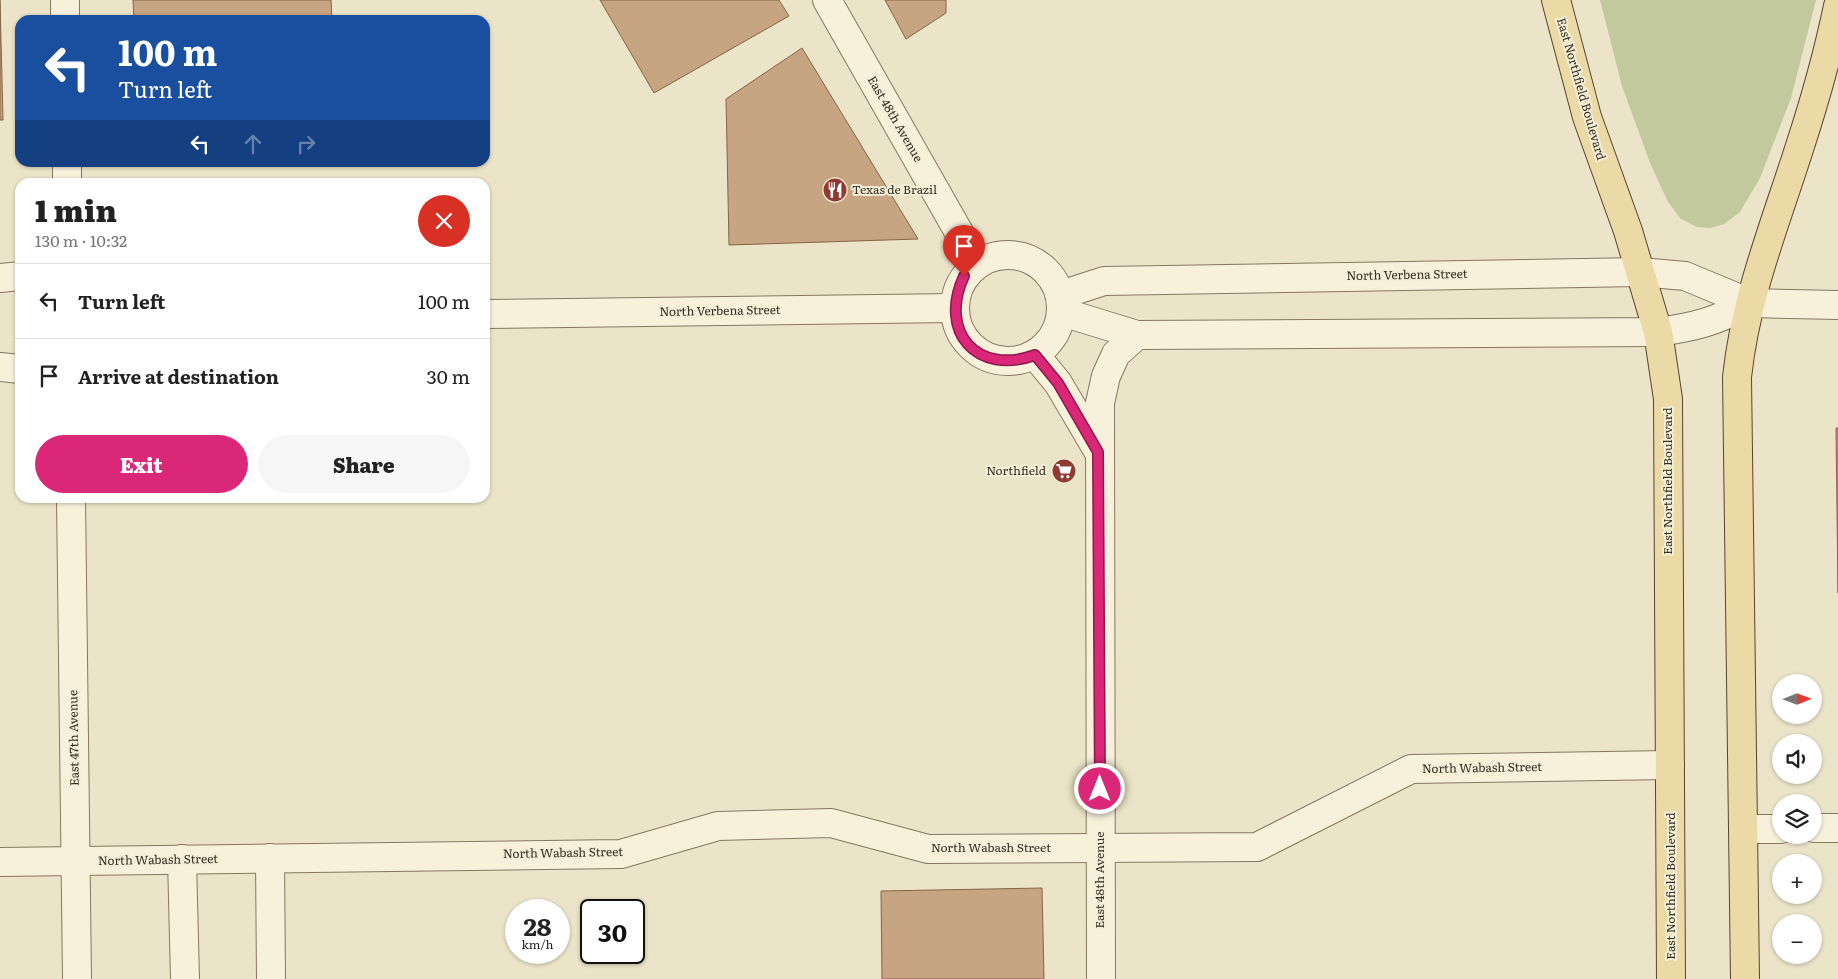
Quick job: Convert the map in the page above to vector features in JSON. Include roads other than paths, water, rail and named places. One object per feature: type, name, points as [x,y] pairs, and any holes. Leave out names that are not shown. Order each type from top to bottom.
[{"type":"main road","name":"East Northfield Boulevard","points":[[1556,0],[1587,117],[1640,272],[1658,332],[1668,399],[1671,979]]},
{"type":"main road","points":[[1745,979],[1737,377],[1742,334],[1750,303],[1801,146],[1828,54],[1838,6]]},
{"type":"street","points":[[65,0],[65,15]]},
{"type":"street","name":"East 48th Avenue","points":[[827,0],[977,264]]},
{"type":"street","points":[[1010,254],[1027,257],[1042,266],[1054,279],[1061,304],[1058,329],[1048,344],[1035,355],[1018,361],[999,361],[981,355],[967,343],[958,327],[954,308],[957,292],[964,276],[977,264],[993,256],[1010,254]]},
{"type":"street","name":"North Verbena Street","points":[[1061,304],[1104,281],[1640,272],[1685,276],[1750,303],[1838,305]]},
{"type":"street","points":[[0,278],[15,276]]},
{"type":"street","points":[[1061,304],[1137,335],[1658,332],[1693,327],[1723,318],[1750,303]]},
{"type":"street","name":"North Verbena Street","points":[[490,314],[954,308]]},
{"type":"street","name":"East 48th Avenue","points":[[1101,979],[1098,452],[1100,403],[1106,376],[1116,354],[1137,335]]},
{"type":"street","name":"East 48th Avenue","points":[[1035,355],[1058,383],[1098,452]]},
{"type":"street","points":[[0,368],[15,369]]},
{"type":"street","name":"East 47th Avenue","points":[[71,503],[77,979]]},
{"type":"street","name":"North Wabash Street","points":[[0,862],[621,854],[718,826],[831,823],[928,849],[1257,847],[1411,768],[1670,765]]},
{"type":"street","points":[[1743,829],[1772,828]]},
{"type":"street","points":[[1822,828],[1838,828]]},
{"type":"street","points":[[270,858],[271,979]]},
{"type":"street","points":[[182,859],[185,979]]},
{"type":"place","name":"Texas de Brazil","points":[[835,190]]},
{"type":"place","name":"Northfield","points":[[1064,471]]}]
